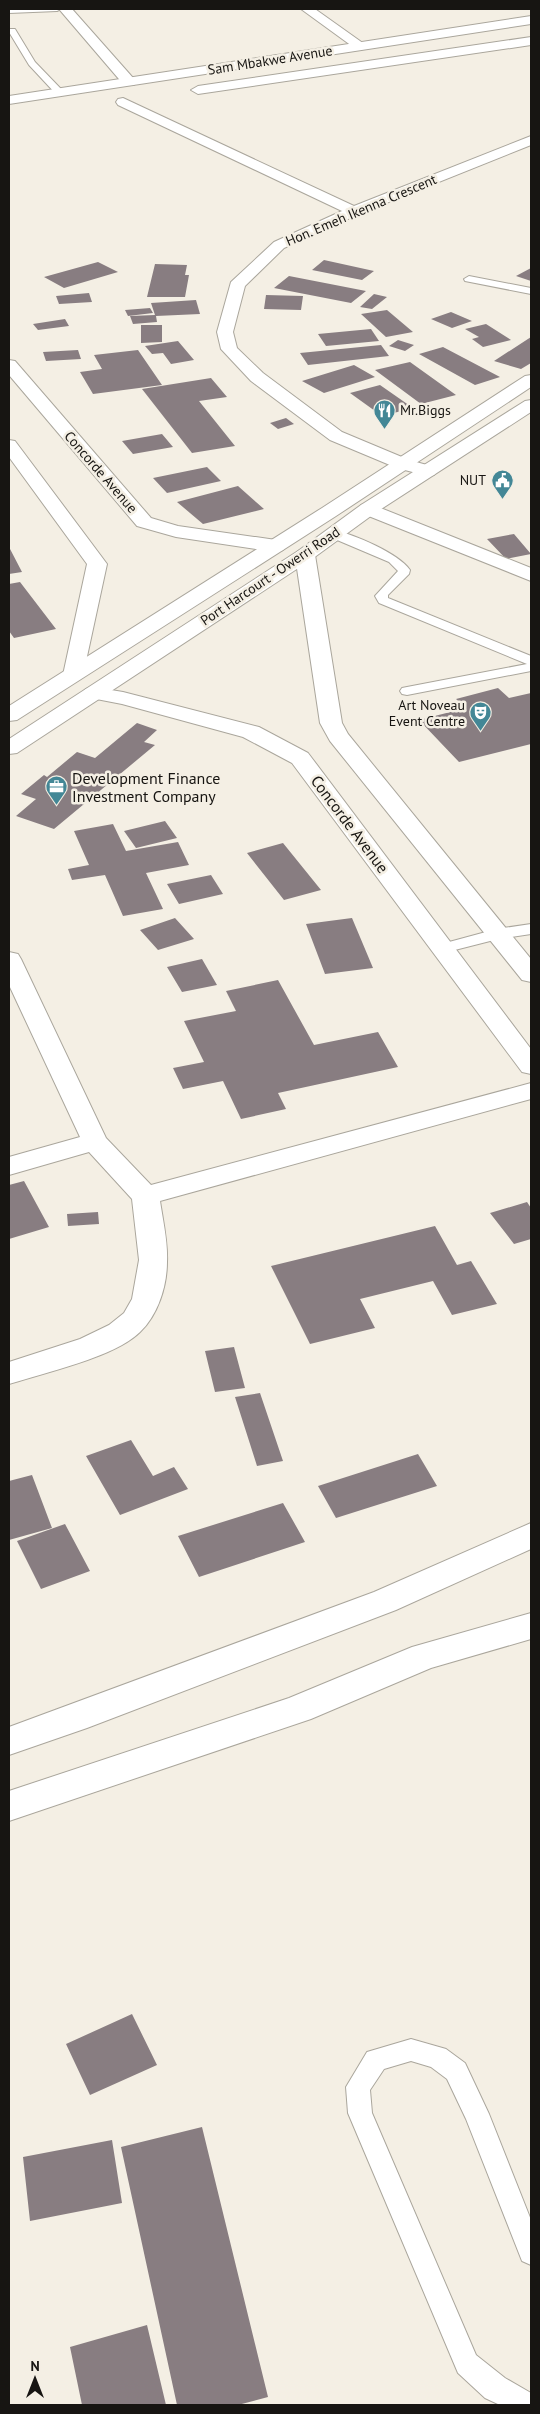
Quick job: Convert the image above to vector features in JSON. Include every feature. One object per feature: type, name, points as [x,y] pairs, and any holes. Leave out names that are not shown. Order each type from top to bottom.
[{"type":"street","points":[[65,9],[129,82]]},
{"type":"street","points":[[307,9],[362,46]]},
{"type":"street","name":"Sam Mbakwe Avenue","points":[[9,100],[531,20]]},
{"type":"street","name":"Sam Mbakwe Avenue","points":[[182,93],[531,40]]},
{"type":"street","points":[[143,99],[119,102],[354,211]]},
{"type":"street","name":"Hon. Emeh Ikenna Crescent","points":[[428,471],[403,464],[336,436],[257,377],[229,349],[225,332],[237,284],[279,245],[354,211],[531,140]]},
{"type":"street","name":"Concorde Avenue","points":[[9,366],[144,522],[176,531],[276,546]]},
{"type":"street","name":"Port Harcourt - Owerri Road","points":[[9,715],[276,546],[531,380]]},
{"type":"street","name":"Port Harcourt - Owerri Road","points":[[9,748],[305,555],[368,509],[531,405]]},
{"type":"street","points":[[9,446],[97,564],[73,675]]},
{"type":"street","points":[[368,509],[531,575]]},
{"type":"street","points":[[305,555],[331,723],[338,736],[531,975]]},
{"type":"street","name":"Concorde Avenue","points":[[93,693],[123,698],[251,732],[300,758],[531,1066]]},
{"type":"street","points":[[9,959],[95,1142],[145,1196],[153,1266],[148,1293],[140,1313],[129,1327],[112,1338],[9,1373]]},
{"type":"street","points":[[145,1196],[531,1091]]},
{"type":"street","points":[[9,1166],[95,1142]]},
{"type":"street","points":[[9,1740],[75,1718],[384,1601],[531,1535]]},
{"type":"street","points":[[9,1806],[299,1709],[424,1658],[531,1626]]},
{"type":"lane","points":[[9,11],[56,9]]},
{"type":"lane","points":[[12,32],[32,63],[59,92]]},
{"type":"lane","points":[[468,279],[531,291]]},
{"type":"lane","points":[[334,534],[394,559],[404,570],[400,578],[385,590],[381,596],[383,600],[531,661]]},
{"type":"lane","points":[[407,691],[531,667]]},
{"type":"lane","points":[[443,948],[497,934],[531,928]]},
{"type":"lane","points":[[526,2405],[495,2388],[468,2364],[360,2113],[358,2087],[376,2060],[411,2050],[437,2057],[456,2071],[477,2114],[531,2252]]},
{"type":"building","points":[[324,260],[374,271],[362,280],[312,270]]},
{"type":"building","points":[[98,262],[118,272],[64,288],[44,277]]},
{"type":"building","points":[[155,264],[187,265],[185,275],[189,275],[185,297],[147,297]]},
{"type":"building","points":[[531,268],[531,281],[516,276]]},
{"type":"building","points":[[289,276],[366,291],[351,303],[274,288]]},
{"type":"building","points":[[89,293],[92,302],[59,304],[56,296]]},
{"type":"building","points":[[374,294],[387,297],[372,309],[360,307]]},
{"type":"building","points":[[266,295],[303,296],[301,310],[264,309]]},
{"type":"building","points":[[196,300],[200,314],[156,316],[157,322],[133,324],[130,316],[155,315],[151,303]]},
{"type":"building","points":[[150,308],[153,313],[128,316],[125,310]]},
{"type":"building","points":[[387,310],[413,332],[386,337],[361,314]]},
{"type":"building","points":[[451,312],[472,321],[452,328],[431,319]]},
{"type":"building","points":[[65,319],[69,326],[38,330],[33,324]]},
{"type":"building","points":[[486,324],[511,340],[483,347],[472,339],[479,337],[465,329]]},
{"type":"building","points":[[141,325],[162,325],[162,342],[141,343]]},
{"type":"building","points":[[371,329],[379,341],[326,346],[318,334]]},
{"type":"building","points":[[531,337],[531,363],[521,369],[494,361]]},
{"type":"building","points":[[398,340],[414,345],[405,351],[389,346]]},
{"type":"building","points":[[178,341],[194,360],[171,364],[163,353],[152,354],[145,346]]},
{"type":"building","points":[[381,345],[389,356],[308,365],[300,353]]},
{"type":"building","points":[[443,347],[500,377],[475,385],[419,354]]},
{"type":"building","points":[[78,350],[81,359],[46,361],[43,352]]},
{"type":"building","points":[[138,350],[162,385],[93,394],[80,372],[102,369],[94,355]]},
{"type":"building","points":[[410,362],[456,395],[421,404],[375,370]]},
{"type":"building","points":[[354,365],[375,377],[324,393],[302,381]]},
{"type":"building","points":[[211,378],[227,397],[199,401],[235,446],[192,453],[142,389]]},
{"type":"building","points":[[380,385],[413,408],[382,416],[350,393]]},
{"type":"building","points":[[286,418],[294,424],[278,429],[270,423]]},
{"type":"building","points":[[162,434],[173,447],[133,454],[122,441]]},
{"type":"building","points":[[207,467],[221,481],[167,493],[153,478]]},
{"type":"building","points":[[238,486],[264,509],[203,524],[177,502]]},
{"type":"building","points":[[514,534],[531,554],[506,559],[487,539]]},
{"type":"building","points":[[9,547],[22,572],[9,574]]},
{"type":"building","points":[[20,582],[56,629],[14,638],[9,631],[9,584]]},
{"type":"building","name":"Art Noveau Event Centre","points":[[498,688],[509,698],[531,693],[531,744],[459,762],[419,720],[466,708],[456,699]]},
{"type":"building","points":[[137,723],[157,730],[144,742],[155,745],[54,829],[16,816],[36,799],[21,794],[44,775],[47,777],[77,752],[95,758]]},
{"type":"building","points":[[165,821],[177,838],[136,848],[124,831]]},
{"type":"building","points":[[113,824],[126,851],[178,842],[189,865],[146,873],[163,909],[123,916],[105,875],[72,880],[68,869],[89,865],[74,831]]},
{"type":"building","points":[[283,843],[321,890],[284,900],[247,853]]},
{"type":"building","points":[[211,875],[223,894],[179,904],[167,884]]},
{"type":"building","points":[[175,918],[194,939],[158,950],[140,930]]},
{"type":"building","points":[[352,918],[373,968],[325,974],[306,924]]},
{"type":"building","points":[[202,959],[217,985],[182,992],[167,967]]},
{"type":"building","points":[[278,980],[314,1045],[378,1032],[398,1067],[278,1093],[286,1109],[241,1119],[223,1081],[183,1089],[173,1068],[204,1062],[184,1021],[236,1011],[226,991]]},
{"type":"building","points":[[24,1181],[49,1227],[9,1239],[9,1185]]},
{"type":"building","points":[[527,1202],[531,1208],[531,1239],[514,1244],[490,1213]]},
{"type":"building","points":[[98,1212],[99,1224],[68,1226],[67,1214]]},
{"type":"building","points":[[435,1226],[457,1265],[471,1261],[497,1304],[452,1315],[433,1281],[360,1299],[375,1328],[310,1344],[271,1266]]},
{"type":"building","points":[[234,1347],[245,1388],[215,1392],[205,1351]]},
{"type":"building","points":[[260,1393],[283,1461],[257,1466],[235,1397]]},
{"type":"building","points":[[131,1440],[153,1476],[174,1467],[188,1489],[120,1515],[86,1456]]},
{"type":"building","points":[[418,1454],[437,1486],[336,1518],[318,1486]]},
{"type":"building","points":[[32,1475],[52,1528],[9,1540],[9,1481]]},
{"type":"building","points":[[283,1503],[305,1542],[199,1577],[178,1536]]},
{"type":"building","points":[[65,1524],[90,1571],[41,1589],[17,1541]]},
{"type":"building","points":[[132,2014],[157,2065],[90,2095],[66,2044]]},
{"type":"building","points":[[202,2127],[268,2397],[238,2405],[177,2405],[121,2147]]},
{"type":"building","points":[[112,2140],[122,2203],[30,2221],[23,2157]]},
{"type":"building","points":[[147,2325],[166,2405],[82,2405],[70,2347]]},
{"type":"place","name":"Mr.Biggs","points":[[384,429]]},
{"type":"place","name":"NUT","points":[[502,499]]},
{"type":"place","name":"Art Noveau Event Centre","points":[[481,732]]},
{"type":"place","name":"Development Finance Investment Company","points":[[56,806]]}]
